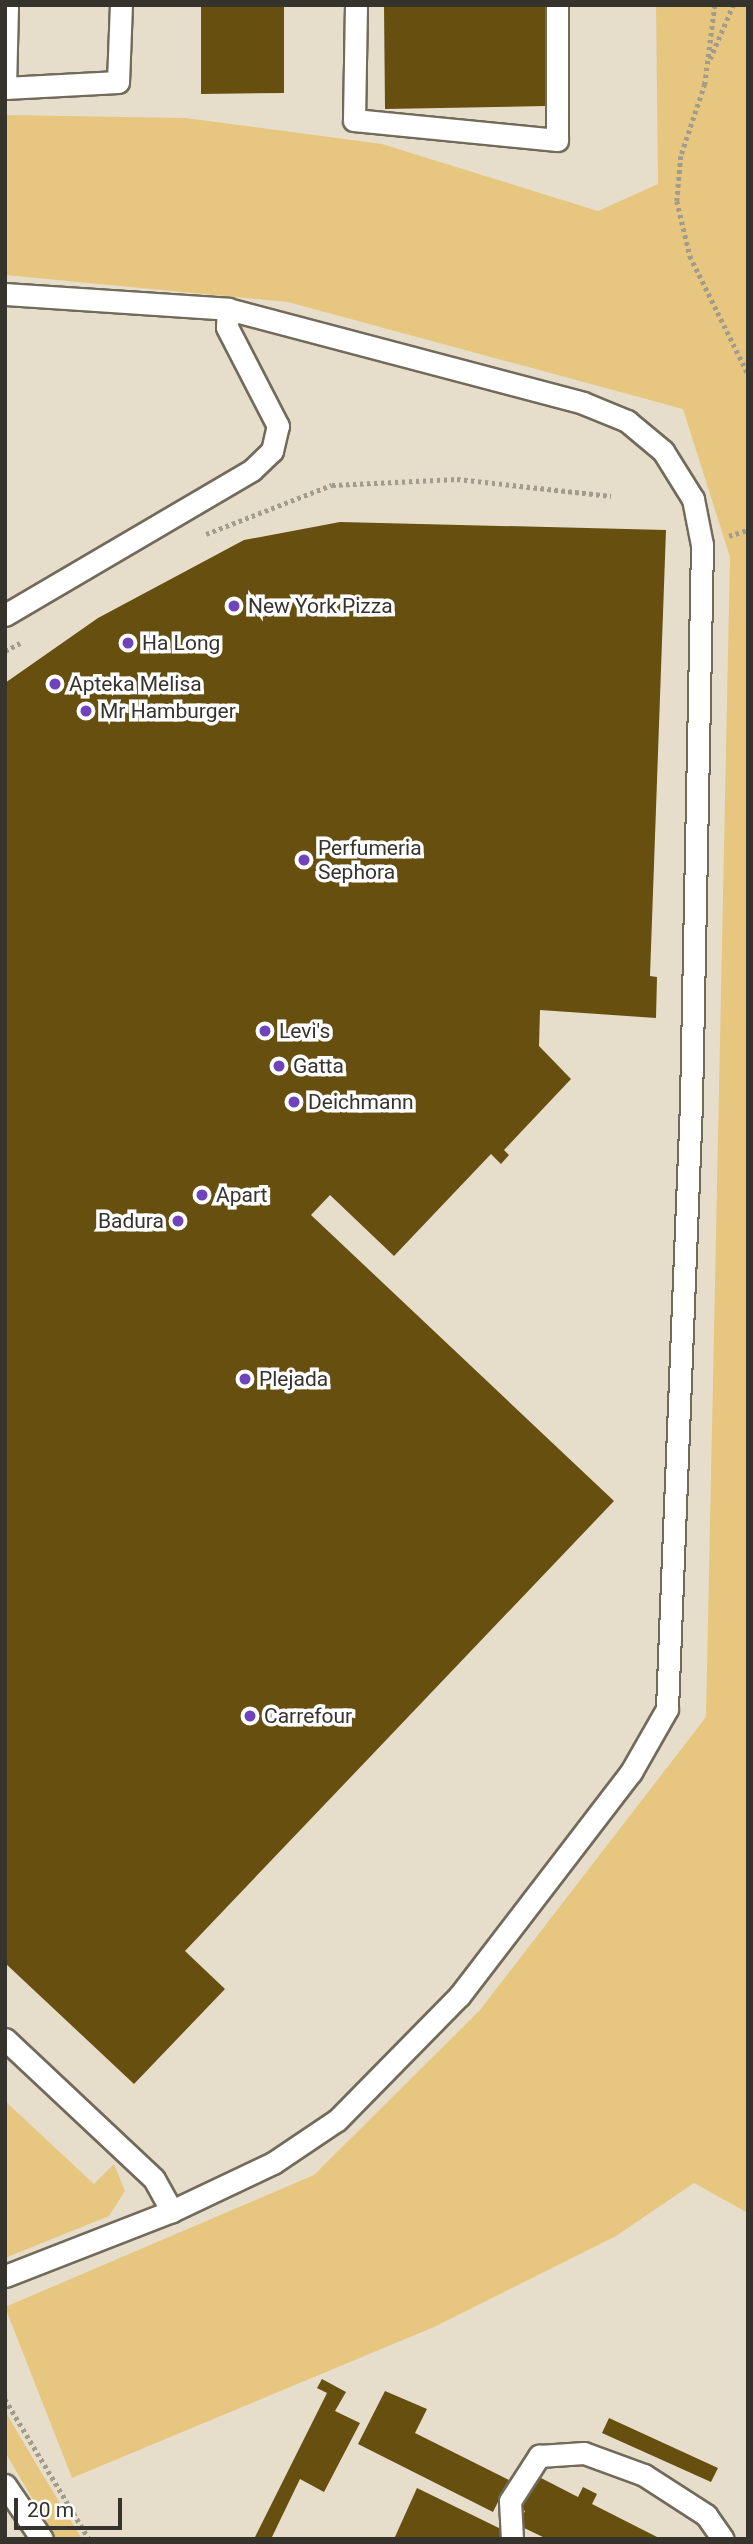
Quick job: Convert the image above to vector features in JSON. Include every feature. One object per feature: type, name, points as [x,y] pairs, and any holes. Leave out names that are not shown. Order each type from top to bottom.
[{"type":"lane","points":[[7,5],[5,88],[118,82],[121,5]]},
{"type":"lane","points":[[356,5],[354,120],[557,140],[557,5]]},
{"type":"lane","points":[[5,294],[228,309],[583,403],[627,421],[681,476],[693,499],[702,545],[690,1117],[673,1669],[657,1730],[459,1996],[337,2120],[273,2163],[172,2211],[5,2276]]},
{"type":"lane","points":[[5,615],[252,470],[272,452],[278,426],[228,327],[228,309]]},
{"type":"lane","points":[[5,2039],[154,2179],[172,2211]]},
{"type":"lane","points":[[512,2539],[510,2501],[539,2456],[584,2453],[644,2475],[706,2515],[723,2539]]},
{"type":"lane","points":[[5,2485],[42,2539]]},
{"type":"lane","points":[[23,2512],[24,2539]]},
{"type":"path","points":[[708,67],[715,5]]},
{"type":"path","points":[[733,5],[708,67],[678,168],[679,214],[714,314],[748,374]]},
{"type":"path","points":[[199,538],[332,485],[457,479],[611,496]]},
{"type":"path","points":[[5,651],[28,638]]},
{"type":"path","points":[[5,2399],[89,2539]]},
{"type":"shaded area","points":[[656,5],[748,5],[748,2213],[694,2183],[616,2236],[434,2327],[72,2478],[5,2307],[314,2175],[480,2010],[706,1717],[730,557],[683,409],[288,302],[5,275],[5,115],[185,118],[382,144],[598,211],[658,184]]},
{"type":"shaded area","points":[[5,2101],[94,2184],[114,2164],[125,2191],[109,2216],[5,2258]]},
{"type":"shaded area","points":[[5,2411],[82,2539],[56,2539],[5,2452]]},
{"type":"building","points":[[201,5],[284,5],[284,93],[201,94]]},
{"type":"building","points":[[384,5],[545,5],[546,106],[385,109]]},
{"type":"building","name":"Plejada","points":[[340,522],[666,530],[650,976],[657,977],[656,1018],[540,1010],[539,1046],[571,1079],[504,1150],[509,1155],[501,1164],[491,1154],[394,1256],[330,1195],[311,1215],[614,1501],[185,1951],[225,1989],[134,2084],[5,1963],[5,683],[98,618],[244,540]]},
{"type":"building","points":[[322,2379],[346,2392],[335,2411],[360,2423],[324,2492],[300,2479],[271,2539],[254,2539],[327,2393],[317,2388]]},
{"type":"building","points":[[385,2391],[427,2409],[415,2433],[509,2480],[493,2512],[358,2444]]},
{"type":"building","points":[[609,2418],[718,2468],[711,2482],[602,2433]]},
{"type":"building","points":[[541,2478],[578,2497],[583,2487],[597,2494],[592,2504],[661,2539],[547,2539],[518,2525],[525,2511],[518,2507]]},
{"type":"building","points":[[417,2488],[503,2530],[499,2539],[394,2539]]},
{"type":"place","name":"New York Pizza","points":[[234,606]]},
{"type":"place","name":"Ha Long","points":[[128,643]]},
{"type":"place","name":"Apteka Melisa","points":[[55,684]]},
{"type":"place","name":"Mr Hamburger","points":[[86,711]]},
{"type":"place","name":"Perfumeria Sephora","points":[[304,860]]},
{"type":"place","name":"Levi's","points":[[265,1031]]},
{"type":"place","name":"Gatta","points":[[279,1066]]},
{"type":"place","name":"Deichmann","points":[[294,1102]]},
{"type":"place","name":"Apart","points":[[202,1195]]},
{"type":"place","name":"Badura","points":[[178,1221]]},
{"type":"place","name":"Plejada","points":[[245,1379]]},
{"type":"place","name":"Carrefour","points":[[250,1716]]}]
